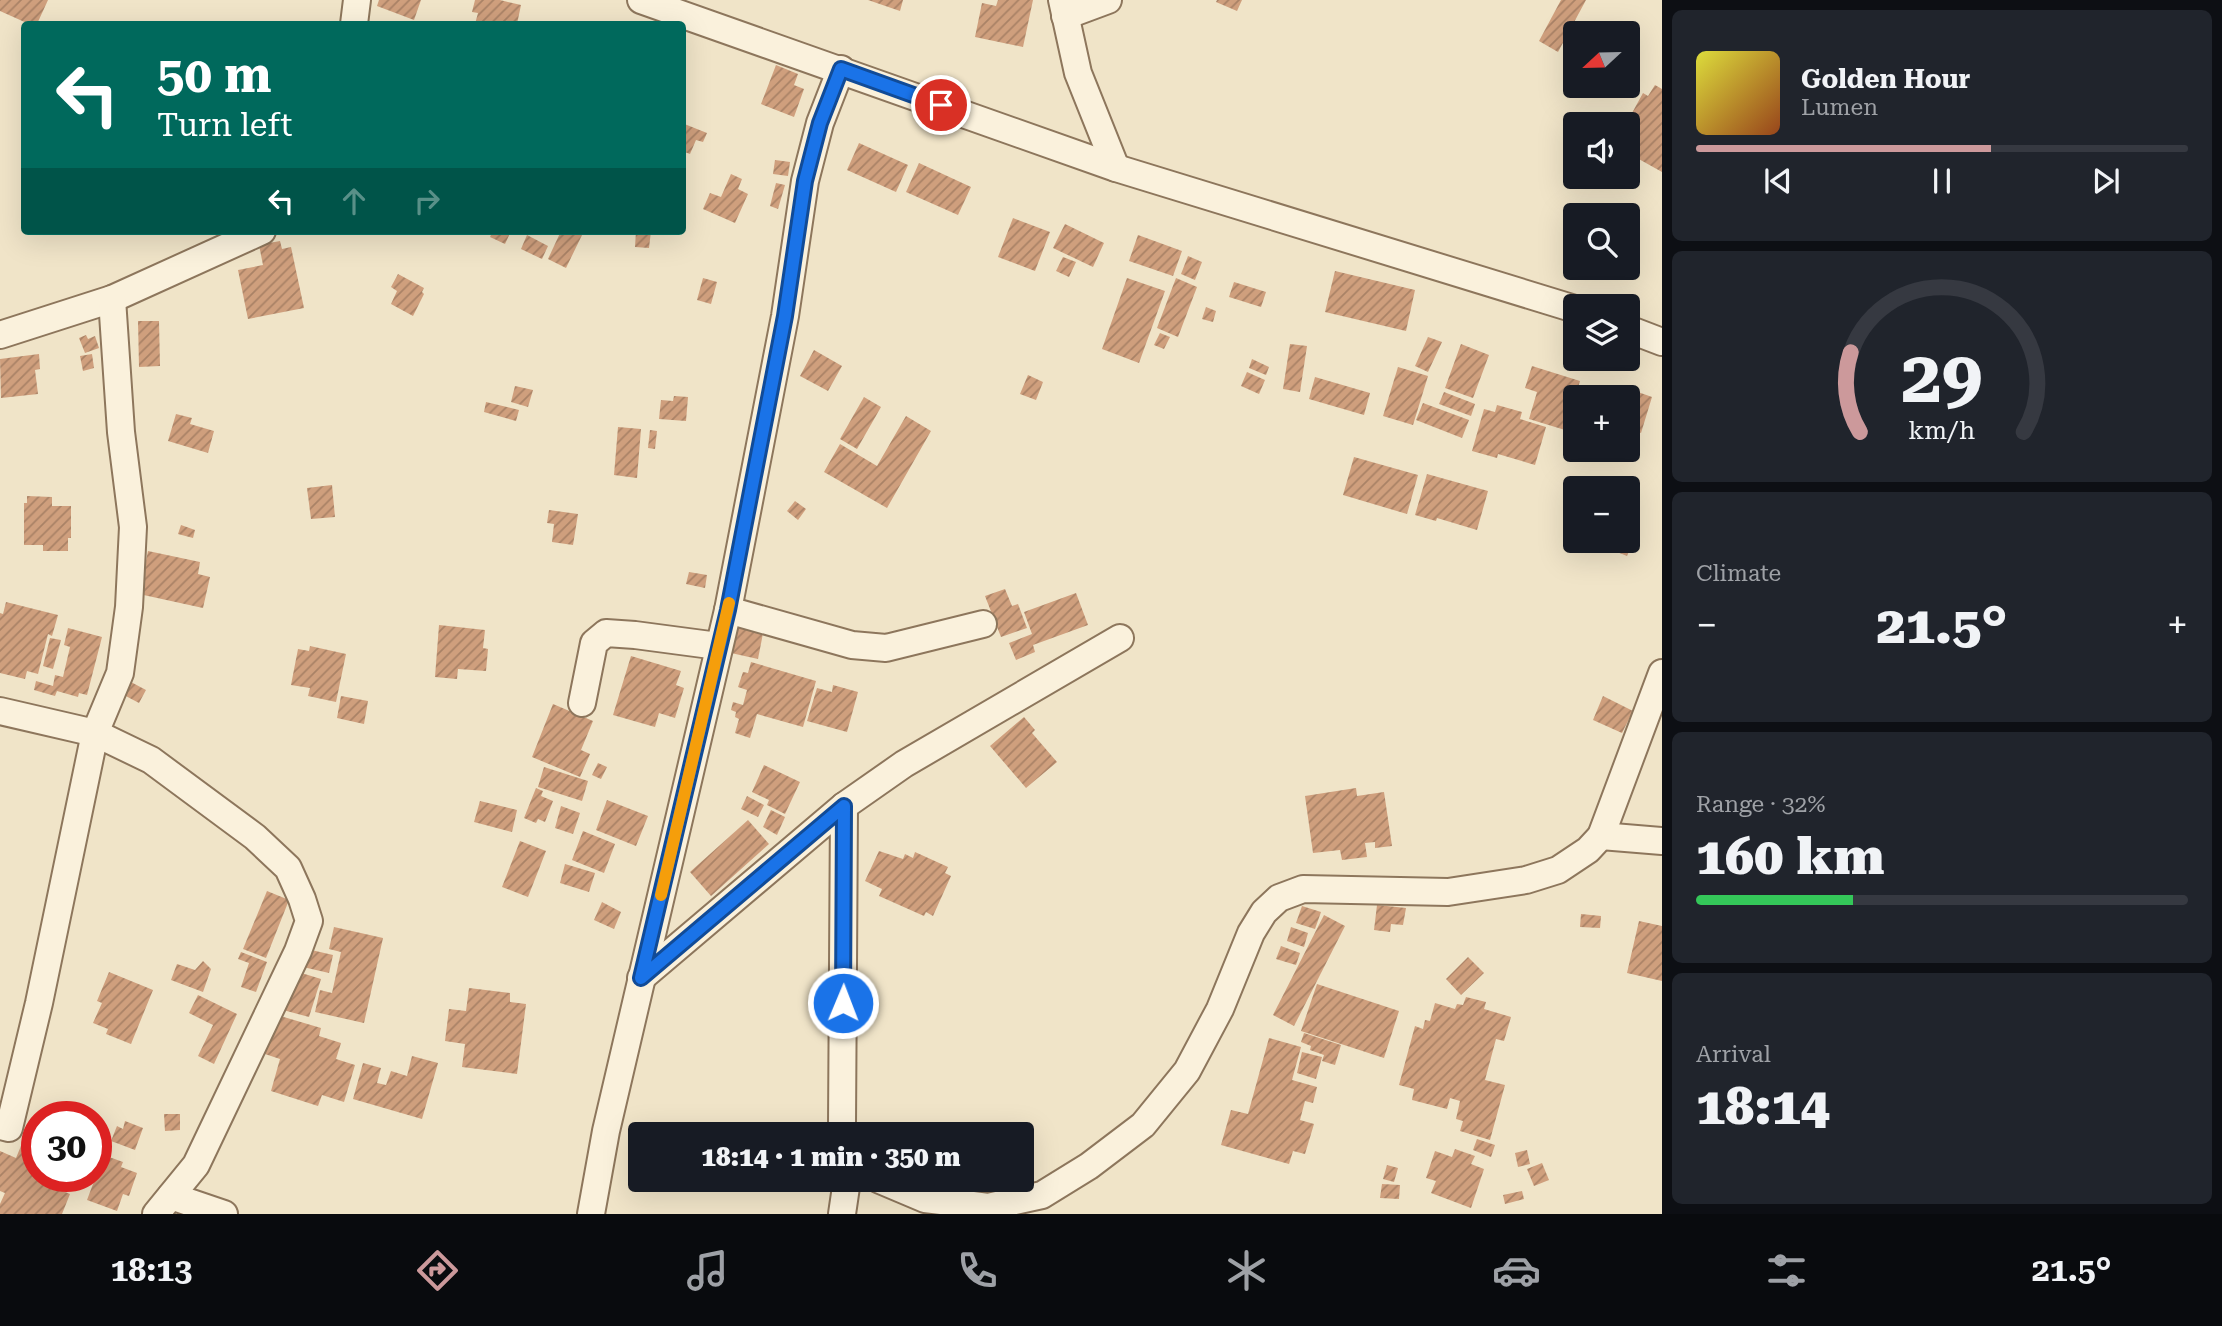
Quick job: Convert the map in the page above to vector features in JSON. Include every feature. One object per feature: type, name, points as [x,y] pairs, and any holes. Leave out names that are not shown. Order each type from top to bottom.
[{"type":"street","points":[[354,21],[357,0]]},
{"type":"street","points":[[641,0],[1116,167],[1563,305]]},
{"type":"street","points":[[1108,0],[1063,8],[1078,73],[1116,167]]},
{"type":"street","points":[[591,1214],[606,1131],[728,610],[785,316],[805,181],[820,123],[841,69]]},
{"type":"street","points":[[0,335],[112,299],[253,235]]},
{"type":"street","points":[[0,1126],[9,1128],[39,1003],[95,733],[120,673],[129,607],[132,527],[121,432],[112,299]]},
{"type":"street","points":[[1640,333],[1662,341]]},
{"type":"street","points":[[728,610],[852,645],[886,648],[983,624]]},
{"type":"street","points":[[582,703],[594,643],[606,633],[718,646]]},
{"type":"street","points":[[641,978],[844,806],[904,764],[1120,638]]},
{"type":"street","points":[[908,1192],[925,1199],[988,1207],[1042,1195],[1089,1166],[1143,1125],[1187,1071],[1220,1009],[1251,933],[1264,912],[1279,898],[1303,889],[1448,892],[1526,880],[1558,870],[1588,850],[1601,836],[1662,673]]},
{"type":"street","points":[[0,711],[95,733],[151,760],[255,837],[288,868],[302,899],[309,921],[298,951],[214,1129],[195,1165],[164,1205],[224,1214]]},
{"type":"street","points":[[842,1122],[844,806]]},
{"type":"street","points":[[1601,836],[1662,841]]},
{"type":"street","points":[[842,1214],[845,1192]]},
{"type":"building","points":[[0,0],[48,0],[38,21],[22,21],[0,11]]},
{"type":"building","points":[[379,0],[421,0],[414,20],[377,6]]},
{"type":"building","points":[[475,0],[500,0],[521,5],[518,21],[476,21],[478,13],[472,12]]},
{"type":"building","points":[[868,0],[903,0],[900,11]]},
{"type":"building","points":[[998,0],[1033,0],[1023,47],[975,37],[982,3],[996,6]]},
{"type":"building","points":[[1242,0],[1237,11],[1216,2]]},
{"type":"building","points":[[1561,0],[1586,0],[1575,21],[1563,21],[1563,43],[1558,52],[1539,41]]},
{"type":"building","points":[[776,65],[798,74],[794,85],[804,89],[794,117],[761,104]]},
{"type":"building","points":[[1655,85],[1662,89],[1662,172],[1640,160],[1640,112],[1633,112],[1643,93],[1648,96]]},
{"type":"building","points":[[686,125],[707,133],[703,142],[696,140],[690,154],[686,152]]},
{"type":"building","points":[[859,143],[908,165],[896,192],[847,170]]},
{"type":"building","points":[[775,160],[790,162],[788,176],[773,174]]},
{"type":"building","points":[[919,163],[971,187],[958,215],[906,192]]},
{"type":"building","points":[[731,174],[742,179],[738,189],[748,194],[735,223],[703,209],[710,193],[721,197]]},
{"type":"building","points":[[776,183],[785,185],[778,209],[770,206]]},
{"type":"building","points":[[1013,218],[1050,232],[1035,271],[998,257]]},
{"type":"building","points":[[1065,224],[1104,243],[1093,267],[1053,248]]},
{"type":"building","points":[[491,235],[509,235],[505,244],[490,237]]},
{"type":"building","points":[[527,235],[548,246],[542,259],[521,249]]},
{"type":"building","points":[[559,235],[582,235],[566,268],[548,259]]},
{"type":"building","points":[[636,235],[651,235],[649,248],[635,247]]},
{"type":"building","points":[[1138,235],[1182,251],[1173,276],[1129,261]]},
{"type":"building","points":[[280,241],[282,249],[291,247],[304,308],[248,319],[238,270],[263,265],[259,245]]},
{"type":"building","points":[[1188,256],[1202,262],[1195,280],[1181,274]]},
{"type":"building","points":[[1063,257],[1076,262],[1069,277],[1056,271]]},
{"type":"building","points":[[1335,271],[1415,290],[1406,331],[1325,312]]},
{"type":"building","points":[[398,274],[424,288],[424,294],[413,316],[391,304],[397,291],[391,287]]},
{"type":"building","points":[[703,278],[717,282],[711,304],[697,300]]},
{"type":"building","points":[[1127,278],[1165,291],[1139,363],[1102,349]]},
{"type":"building","points":[[1176,278],[1197,287],[1178,337],[1157,328]]},
{"type":"building","points":[[1234,282],[1266,292],[1261,307],[1229,297]]},
{"type":"building","points":[[1206,307],[1216,311],[1213,322],[1202,319]]},
{"type":"building","points":[[138,321],[159,321],[160,366],[139,367]]},
{"type":"building","points":[[1160,333],[1170,337],[1164,349],[1154,345]]},
{"type":"building","points":[[86,335],[88,339],[95,336],[99,348],[85,353],[79,338]]},
{"type":"building","points":[[1428,337],[1442,342],[1428,372],[1415,366]]},
{"type":"building","points":[[1290,344],[1307,346],[1300,392],[1283,389]]},
{"type":"building","points":[[1461,344],[1489,355],[1473,398],[1445,388]]},
{"type":"building","points":[[814,350],[842,366],[828,391],[800,376]]},
{"type":"building","points":[[39,354],[40,369],[35,370],[38,394],[1,398],[0,359]]},
{"type":"building","points":[[92,354],[94,368],[83,371],[80,356]]},
{"type":"building","points":[[1252,359],[1269,367],[1266,375],[1249,368]]},
{"type":"building","points":[[1532,366],[1580,381],[1579,385],[1563,385],[1563,429],[1529,419],[1537,392],[1525,388]]},
{"type":"building","points":[[1398,367],[1428,376],[1413,425],[1383,416]]},
{"type":"building","points":[[1247,372],[1265,380],[1259,394],[1241,386]]},
{"type":"building","points":[[1028,375],[1043,382],[1036,400],[1020,394]]},
{"type":"building","points":[[1315,377],[1370,393],[1364,415],[1309,399]]},
{"type":"building","points":[[515,386],[533,390],[528,407],[511,402]]},
{"type":"building","points":[[1444,392],[1475,404],[1471,416],[1439,404]]},
{"type":"building","points":[[1640,393],[1652,397],[1640,433]]},
{"type":"building","points":[[674,396],[688,397],[686,421],[659,419],[661,400],[673,401]]},
{"type":"building","points":[[864,397],[881,407],[857,449],[840,439]]},
{"type":"building","points":[[486,402],[519,410],[516,421],[484,412]]},
{"type":"building","points":[[1423,403],[1469,420],[1462,438],[1416,420]]},
{"type":"building","points":[[1497,405],[1522,412],[1520,419],[1546,427],[1535,465],[1498,454],[1497,458],[1472,451],[1484,409],[1495,412]]},
{"type":"building","points":[[176,414],[192,418],[190,424],[214,431],[208,453],[168,441]]},
{"type":"building","points":[[906,416],[931,431],[887,508],[824,472],[840,444],[877,466]]},
{"type":"building","points":[[618,427],[641,429],[637,478],[614,475]]},
{"type":"building","points":[[650,430],[657,431],[655,449],[648,448]]},
{"type":"building","points":[[1354,457],[1418,475],[1407,514],[1343,495]]},
{"type":"building","points":[[1427,474],[1488,491],[1477,530],[1437,518],[1436,521],[1415,515]]},
{"type":"building","points":[[332,485],[335,517],[311,519],[307,488]]},
{"type":"building","points":[[27,496],[52,497],[52,506],[71,506],[71,538],[68,538],[68,551],[43,551],[43,545],[24,545],[24,503],[27,503]]},
{"type":"building","points":[[795,501],[806,509],[798,520],[787,511]]},
{"type":"building","points":[[549,510],[578,514],[573,545],[552,542],[554,524],[547,523]]},
{"type":"building","points":[[181,525],[195,530],[193,538],[178,534]]},
{"type":"building","points":[[148,551],[200,562],[198,574],[210,577],[203,608],[139,594]]},
{"type":"building","points":[[689,572],[707,575],[705,588],[686,584]]},
{"type":"building","points":[[1005,589],[1012,606],[1018,604],[1027,628],[1001,637],[985,596]]},
{"type":"building","points":[[1076,593],[1088,625],[1033,645],[1035,652],[1016,660],[1009,643],[1032,634],[1024,612]]},
{"type":"building","points":[[6,602],[58,615],[52,636],[48,634],[38,674],[27,671],[25,679],[0,673],[0,613],[3,614]]},
{"type":"building","points":[[736,622],[764,628],[758,659],[731,653]]},
{"type":"building","points":[[439,625],[485,630],[483,648],[488,649],[486,671],[458,669],[457,679],[435,677]]},
{"type":"building","points":[[68,628],[102,637],[87,695],[79,693],[78,697],[57,691],[55,696],[34,690],[36,681],[53,686],[55,675],[63,677],[70,647],[64,645]]},
{"type":"building","points":[[50,638],[61,640],[53,669],[43,666]]},
{"type":"building","points":[[310,646],[346,654],[336,702],[308,696],[310,688],[291,685],[298,649],[309,651]]},
{"type":"building","points":[[631,656],[681,671],[676,685],[684,688],[675,718],[659,713],[655,727],[613,715]]},
{"type":"building","points":[[751,662],[816,681],[803,727],[757,714],[750,738],[735,733],[739,719],[735,717],[736,712],[731,710],[733,702],[743,705],[747,690],[738,687],[743,672],[748,673]]},
{"type":"building","points":[[129,681],[146,690],[139,703],[122,694]]},
{"type":"building","points":[[833,685],[858,692],[847,732],[807,721],[817,688],[832,692]]},
{"type":"building","points":[[341,696],[368,701],[364,724],[337,718]]},
{"type":"building","points":[[1603,696],[1633,711],[1622,733],[1593,720]]},
{"type":"building","points":[[553,704],[593,721],[581,750],[590,754],[580,777],[532,757]]},
{"type":"building","points":[[1024,717],[1035,730],[1032,733],[1057,762],[1026,788],[990,746]]},
{"type":"building","points":[[598,763],[607,767],[601,779],[592,775]]},
{"type":"building","points":[[764,765],[800,782],[785,814],[767,805],[769,800],[752,792]]},
{"type":"building","points":[[544,767],[588,781],[582,801],[538,787]]},
{"type":"building","points":[[536,788],[543,791],[541,796],[553,801],[545,822],[538,819],[536,823],[524,818]]},
{"type":"building","points":[[1356,788],[1357,796],[1384,792],[1392,846],[1375,848],[1375,842],[1365,843],[1367,857],[1342,860],[1340,850],[1313,853],[1305,796]]},
{"type":"building","points":[[747,796],[764,805],[758,817],[741,809]]},
{"type":"building","points":[[607,800],[648,816],[636,846],[596,830]]},
{"type":"building","points":[[480,801],[517,810],[512,832],[474,822]]},
{"type":"building","points":[[561,806],[580,813],[573,834],[555,828]]},
{"type":"building","points":[[771,810],[785,817],[777,835],[763,827]]},
{"type":"building","points":[[748,820],[769,844],[711,896],[690,872]]},
{"type":"building","points":[[583,831],[615,844],[604,873],[572,860]]},
{"type":"building","points":[[520,841],[546,851],[528,897],[502,887]]},
{"type":"building","points":[[879,851],[903,859],[905,854],[913,858],[915,852],[948,867],[945,873],[951,876],[933,916],[926,912],[924,916],[879,896],[882,889],[865,881]]},
{"type":"building","points":[[565,864],[595,873],[589,892],[560,883]]},
{"type":"building","points":[[267,891],[289,900],[266,958],[243,949]]},
{"type":"building","points":[[602,902],[621,912],[614,929],[594,920]]},
{"type":"building","points":[[1377,905],[1406,908],[1403,925],[1391,924],[1390,932],[1374,930]]},
{"type":"building","points":[[1302,906],[1321,912],[1315,929],[1296,923]]},
{"type":"building","points":[[1581,914],[1601,916],[1600,928],[1580,927]]},
{"type":"building","points":[[1324,915],[1345,926],[1294,1026],[1273,1015]]},
{"type":"building","points":[[1639,921],[1662,926],[1662,981],[1627,973]]},
{"type":"building","points":[[334,927],[383,938],[364,1023],[315,1012],[320,990],[332,993],[341,952],[329,949]]},
{"type":"building","points":[[1291,927],[1308,933],[1304,947],[1287,941]]},
{"type":"building","points":[[1281,946],[1300,953],[1296,965],[1276,959]]},
{"type":"building","points":[[307,949],[333,955],[329,973],[303,967]]},
{"type":"building","points":[[241,952],[267,962],[256,992],[241,987],[249,963],[238,959]]},
{"type":"building","points":[[1468,957],[1484,973],[1461,995],[1446,979]]},
{"type":"building","points":[[203,961],[211,969],[203,992],[171,980],[177,964],[195,970]]},
{"type":"building","points":[[295,971],[321,979],[309,1017],[283,1010]]},
{"type":"building","points":[[109,972],[153,990],[131,1044],[106,1034],[108,1029],[93,1023],[102,1003],[97,1001]]},
{"type":"building","points":[[1317,984],[1399,1011],[1384,1058],[1301,1031]]},
{"type":"building","points":[[469,988],[510,993],[510,1002],[526,1004],[517,1074],[462,1067],[465,1044],[445,1041],[449,1009],[466,1011]]},
{"type":"building","points":[[198,995],[237,1014],[214,1064],[198,1056],[213,1025],[189,1013]]},
{"type":"building","points":[[1466,997],[1486,1002],[1484,1009],[1511,1017],[1504,1041],[1496,1039],[1485,1080],[1505,1085],[1490,1140],[1460,1131],[1463,1121],[1456,1119],[1460,1101],[1450,1098],[1447,1109],[1412,1100],[1414,1089],[1399,1085],[1415,1026],[1423,1029],[1425,1020],[1430,1021],[1435,1003],[1455,1009],[1457,1004],[1463,1005]]},
{"type":"building","points":[[277,1015],[321,1028],[319,1036],[341,1043],[336,1059],[355,1065],[344,1102],[322,1095],[318,1106],[271,1091],[280,1059],[265,1054]]},
{"type":"building","points":[[1304,1033],[1341,1045],[1335,1065],[1322,1061],[1324,1055],[1310,1050],[1311,1046],[1301,1042]]},
{"type":"building","points":[[1269,1038],[1301,1047],[1292,1080],[1317,1087],[1313,1103],[1305,1101],[1300,1120],[1314,1124],[1305,1154],[1293,1151],[1289,1164],[1221,1145],[1231,1110],[1248,1114]]},
{"type":"building","points":[[1302,1052],[1322,1057],[1316,1079],[1297,1073]]},
{"type":"building","points":[[412,1056],[438,1063],[422,1119],[353,1099],[363,1063],[381,1068],[377,1083],[386,1085],[391,1071],[407,1076]]},
{"type":"building","points":[[164,1114],[180,1114],[180,1130],[165,1131]]},
{"type":"building","points":[[125,1121],[143,1128],[135,1150],[112,1141],[117,1126],[123,1129]]},
{"type":"building","points":[[1477,1139],[1495,1145],[1491,1157],[1473,1150]]},
{"type":"building","points":[[21,1146],[21,1192],[70,1194],[62,1214],[0,1214],[0,1204],[5,1193],[0,1191],[0,1151],[16,1158]]},
{"type":"building","points":[[1455,1149],[1475,1156],[1471,1164],[1484,1169],[1471,1208],[1431,1193],[1436,1181],[1426,1178],[1435,1151],[1452,1157]]},
{"type":"building","points":[[1527,1150],[1530,1164],[1518,1167],[1515,1153]]},
{"type":"building","points":[[112,1158],[123,1162],[121,1167],[137,1173],[129,1196],[123,1194],[117,1211],[87,1200],[90,1192],[112,1192]]},
{"type":"building","points":[[1542,1163],[1549,1180],[1534,1186],[1527,1169]]},
{"type":"building","points":[[1387,1165],[1398,1168],[1394,1182],[1383,1179]]},
{"type":"building","points":[[1382,1184],[1400,1185],[1399,1199],[1380,1198]]},
{"type":"building","points":[[1522,1191],[1524,1199],[1505,1204],[1503,1195]]},
{"type":"slow traffic","points":[[661,895],[729,603]]},
{"type":"route","points":[[843,1003],[844,806],[641,978],[728,610],[785,316],[805,181],[820,123],[841,69],[941,105]]}]
